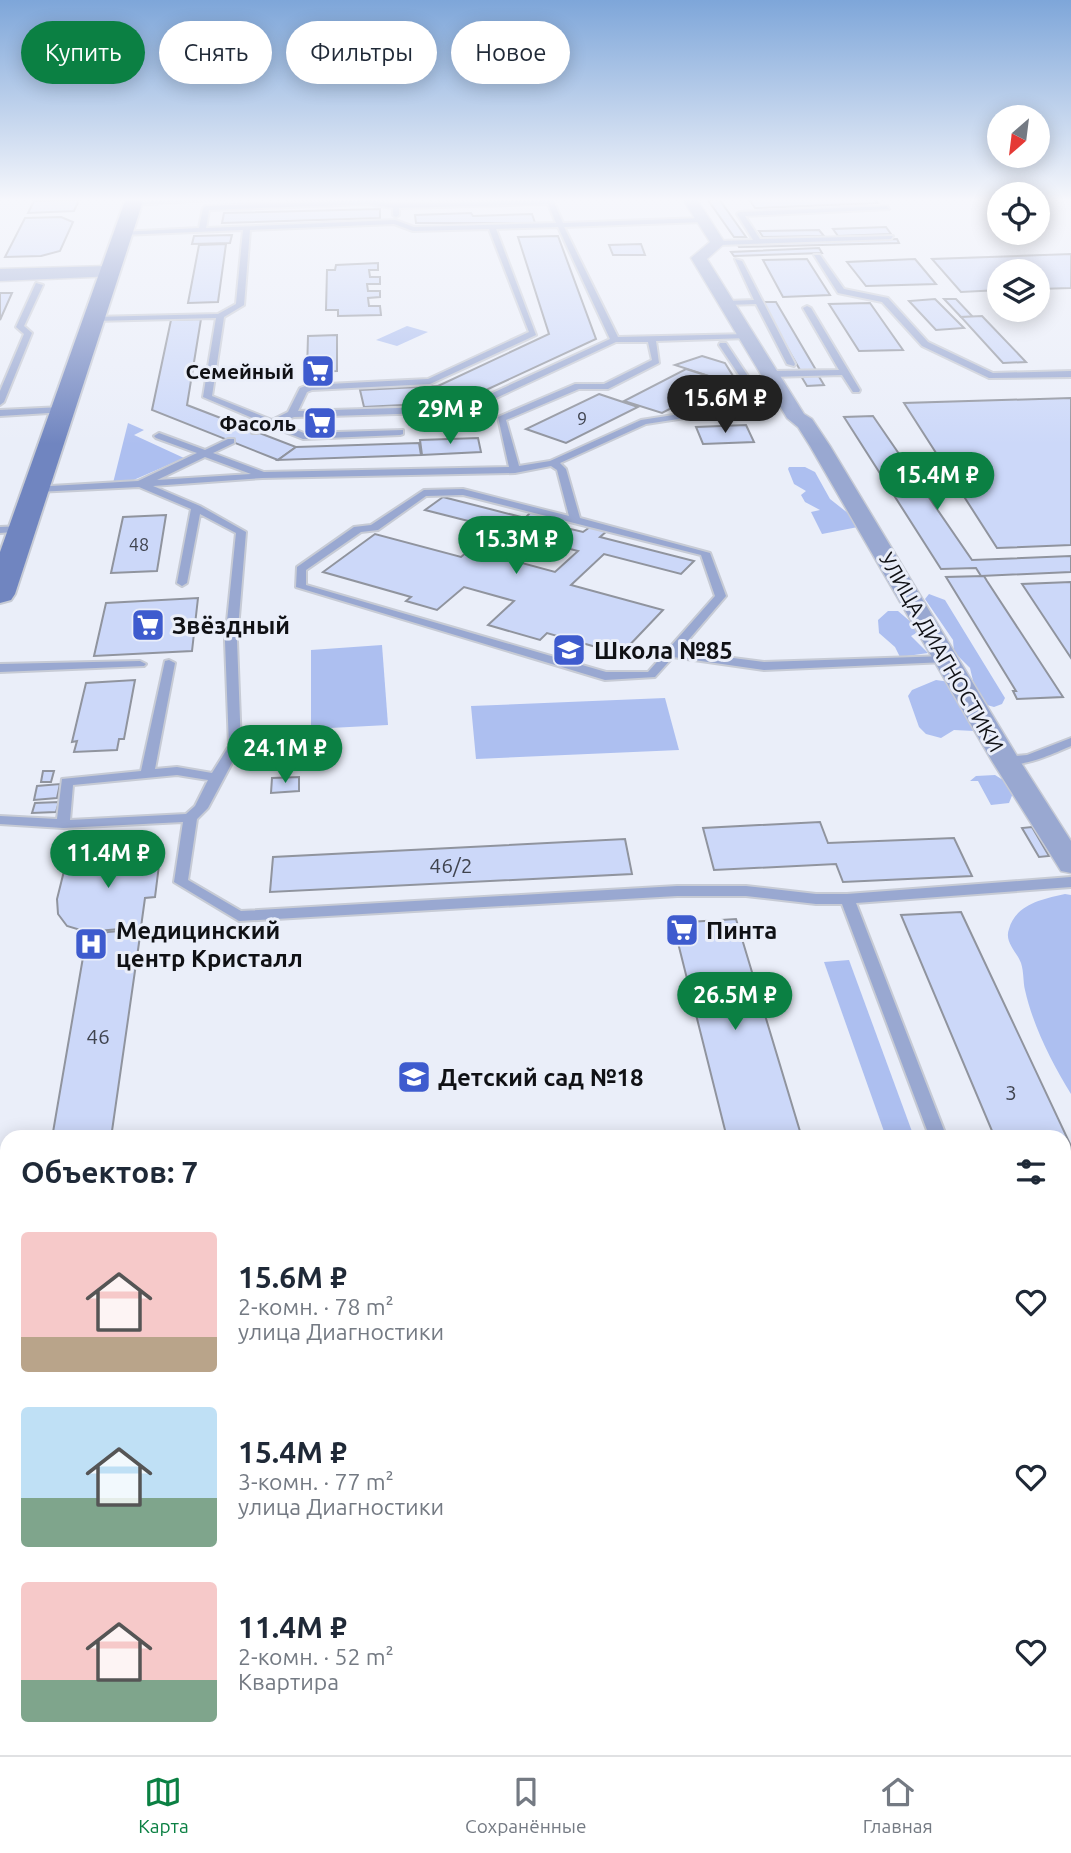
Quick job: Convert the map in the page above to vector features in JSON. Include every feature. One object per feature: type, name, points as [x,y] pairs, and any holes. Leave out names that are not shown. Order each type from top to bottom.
[{"type":"main road","points":[[1,591],[11,529],[36,489],[105,280]]},
{"type":"street","name":"УЛИЦА ДИАГНОСТИКИ","points":[[713,280],[748,335],[779,373],[797,418],[805,423],[820,446],[1006,761],[1071,864]]},
{"type":"lane","points":[[93,318],[220,316],[240,305],[242,280]]},
{"type":"lane","points":[[292,414],[303,390],[311,387],[430,381],[533,333],[512,280]]},
{"type":"lane","points":[[586,280],[615,340]]},
{"type":"lane","points":[[748,280],[759,302],[779,373]]},
{"type":"lane","points":[[833,280],[841,291],[885,300],[925,344],[992,376],[1071,374]]},
{"type":"lane","points":[[0,402],[28,333],[19,327],[39,285]]},
{"type":"lane","points":[[727,303],[759,302]]},
{"type":"lane","points":[[807,308],[856,390]]},
{"type":"lane","points":[[220,316],[207,397],[303,436],[400,432]]},
{"type":"lane","points":[[254,431],[292,414],[466,409],[615,340],[748,335]]},
{"type":"lane","points":[[515,470],[501,419],[578,386],[605,387],[656,361],[651,339]]},
{"type":"lane","points":[[723,345],[748,382]]},
{"type":"lane","points":[[499,349],[510,352]]},
{"type":"lane","points":[[545,363],[558,367]]},
{"type":"lane","points":[[36,489],[263,475],[515,470],[554,463],[644,422],[682,416],[748,382],[779,373],[845,372]]},
{"type":"lane","points":[[0,413],[62,410]]},
{"type":"lane","points":[[159,436],[263,475]]},
{"type":"lane","points":[[140,484],[231,441]]},
{"type":"lane","points":[[554,463],[561,469],[575,520]]},
{"type":"lane","points":[[0,820],[63,824],[190,818],[201,808],[235,746],[231,641],[241,532],[196,508],[140,484]]},
{"type":"lane","points":[[463,492],[705,553],[722,596],[671,653],[651,675],[605,676],[301,587],[301,569],[358,529],[374,528],[424,493],[463,492]]},
{"type":"lane","points":[[181,583],[196,508]]},
{"type":"lane","points":[[671,653],[764,666],[946,659]]},
{"type":"lane","points":[[147,775],[169,663]]},
{"type":"lane","points":[[0,668],[140,664]]},
{"type":"lane","points":[[1006,761],[1029,758],[1071,742]]},
{"type":"lane","points":[[63,824],[67,782],[177,771],[216,778]]},
{"type":"lane","points":[[190,818],[181,882],[239,916],[677,891],[746,891],[816,899],[848,899],[1071,883]]},
{"type":"lane","points":[[848,899],[936,1130]]},
{"type":"shaded area","points":[[407,326],[428,332],[397,346],[376,340]]},
{"type":"shaded area","points":[[128,423],[144,430],[134,435],[184,458],[129,482],[113,483]]},
{"type":"shaded area","points":[[789,467],[805,467],[815,472],[830,499],[849,514],[858,527],[822,534],[811,512],[820,510],[805,502],[801,495],[806,491],[794,484]]},
{"type":"shaded area","points":[[929,594],[945,600],[1005,698],[1002,704],[994,707],[987,705],[974,685],[970,668],[954,652],[953,640],[925,599]]},
{"type":"shaded area","points":[[888,611],[898,611],[918,628],[920,631],[911,636],[928,653],[900,657],[895,647],[879,633],[878,620]]},
{"type":"shaded area","points":[[382,645],[388,725],[311,729],[311,650]]},
{"type":"shaded area","points":[[936,680],[950,682],[974,726],[974,731],[954,730],[941,738],[926,734],[919,727],[908,696],[912,690]]},
{"type":"shaded area","points":[[665,698],[679,750],[476,759],[471,706]]},
{"type":"shaded area","points":[[995,775],[1003,780],[1013,793],[1009,803],[991,805],[978,781],[970,781],[976,776]]},
{"type":"shaded area","points":[[1065,894],[1071,895],[1071,1094],[1038,1031],[1028,1004],[1021,963],[1008,938],[1013,921],[1024,908]]},
{"type":"shaded area","points":[[849,960],[911,1130],[884,1130],[824,962]]},
{"type":"building","points":[[192,280],[221,280],[218,302],[188,303]]},
{"type":"building","points":[[327,280],[380,280],[380,284],[367,284],[368,291],[380,291],[380,297],[368,298],[369,306],[380,306],[381,315],[338,316],[338,310],[326,310]]},
{"type":"building","points":[[532,280],[574,280],[596,339],[460,402],[438,386],[549,334]]},
{"type":"building","points":[[774,280],[820,280],[830,295],[783,297]]},
{"type":"building","points":[[861,280],[933,280],[936,284],[866,286]]},
{"type":"building","points":[[950,280],[987,280],[987,291],[961,292]]},
{"type":"building","points":[[1050,280],[1071,280],[1071,288],[1050,289]]},
{"type":"building","points":[[0,293],[12,293],[0,320]]},
{"type":"building","points":[[935,299],[964,328],[936,330],[909,301]]},
{"type":"building","points":[[944,299],[956,299],[973,317],[961,317]]},
{"type":"building","points":[[761,302],[776,302],[816,370],[800,370]]},
{"type":"building","points":[[870,303],[903,350],[859,351],[829,304]]},
{"type":"building","points":[[982,316],[1026,362],[1003,363],[961,317]]},
{"type":"building","points":[[201,319],[187,405],[296,447],[278,460],[152,410],[171,320]]},
{"type":"building","points":[[337,335],[337,371],[307,372],[308,336]]},
{"type":"building","points":[[702,356],[725,363],[733,376],[724,381],[675,365]]},
{"type":"building","points":[[686,369],[724,381],[662,413],[624,401]]},
{"type":"building","points":[[818,375],[824,385],[807,386],[801,376]]},
{"type":"building","points":[[438,386],[460,402],[364,407],[360,390]]},
{"type":"building","points":[[599,394],[638,407],[566,443],[526,429]]},
{"type":"building","points":[[1071,398],[1071,545],[997,548],[904,403]]},
{"type":"building","points":[[873,416],[972,560],[1071,556],[1071,572],[981,576],[976,568],[941,569],[844,417]]},
{"type":"building","points":[[746,425],[754,442],[703,444],[696,427]]},
{"type":"building","points":[[478,438],[481,452],[422,455],[420,440]]},
{"type":"building","points":[[419,443],[421,455],[278,460],[296,447]]},
{"type":"building","points":[[443,497],[525,518],[531,512],[547,516],[541,522],[583,532],[590,527],[607,531],[600,537],[694,561],[681,574],[604,554],[571,585],[663,610],[621,654],[547,633],[540,640],[488,625],[514,601],[464,587],[437,610],[406,601],[411,597],[323,572],[375,534],[461,557],[496,528],[425,510]],"holes":[[[516,535],[578,551],[555,572],[492,555]]]},
{"type":"building","points":[[166,515],[157,571],[111,573],[123,517]]},
{"type":"building","points":[[984,576],[1063,697],[1017,699],[1013,691],[1016,691],[946,577]]},
{"type":"building","points":[[1071,582],[1071,658],[1022,584]]},
{"type":"building","name":"Звёздный","points":[[198,598],[192,651],[94,656],[106,603]]},
{"type":"building","points":[[135,680],[124,739],[119,739],[117,750],[74,752],[77,741],[72,742],[86,683]]},
{"type":"building","points":[[43,771],[54,771],[51,782],[41,782]]},
{"type":"building","points":[[299,777],[299,791],[271,793],[272,778]]},
{"type":"building","points":[[60,784],[57,798],[34,800],[37,786]]},
{"type":"building","points":[[59,802],[56,812],[32,813],[35,803]]},
{"type":"building","points":[[820,822],[828,843],[954,838],[972,876],[843,882],[836,864],[714,870],[703,828]]},
{"type":"building","points":[[1032,827],[1049,856],[1039,857],[1022,828]]},
{"type":"building","points":[[625,839],[632,874],[270,892],[273,857]]},
{"type":"building","points":[[161,849],[155,897],[145,898],[141,927],[87,932],[67,926],[58,914],[57,899],[64,871],[73,860],[88,853]]},
{"type":"building","points":[[961,912],[1063,1130],[992,1130],[901,915]]},
{"type":"building","points":[[736,919],[800,1130],[725,1130],[673,923]]},
{"type":"building","points":[[141,929],[112,1130],[53,1130],[87,934]]},
{"type":"place","name":"Семейный","points":[[318,371]]},
{"type":"place","name":"Фасоль","points":[[320,423]]},
{"type":"place","name":"Звёздный","points":[[148,625]]},
{"type":"place","name":"Школа №85","points":[[569,650]]},
{"type":"place","name":"Пинта","points":[[682,930]]},
{"type":"place","name":"Медицинский центр Кристалл","points":[[91,944]]},
{"type":"place","name":"Детский сад №18","points":[[414,1077]]}]
